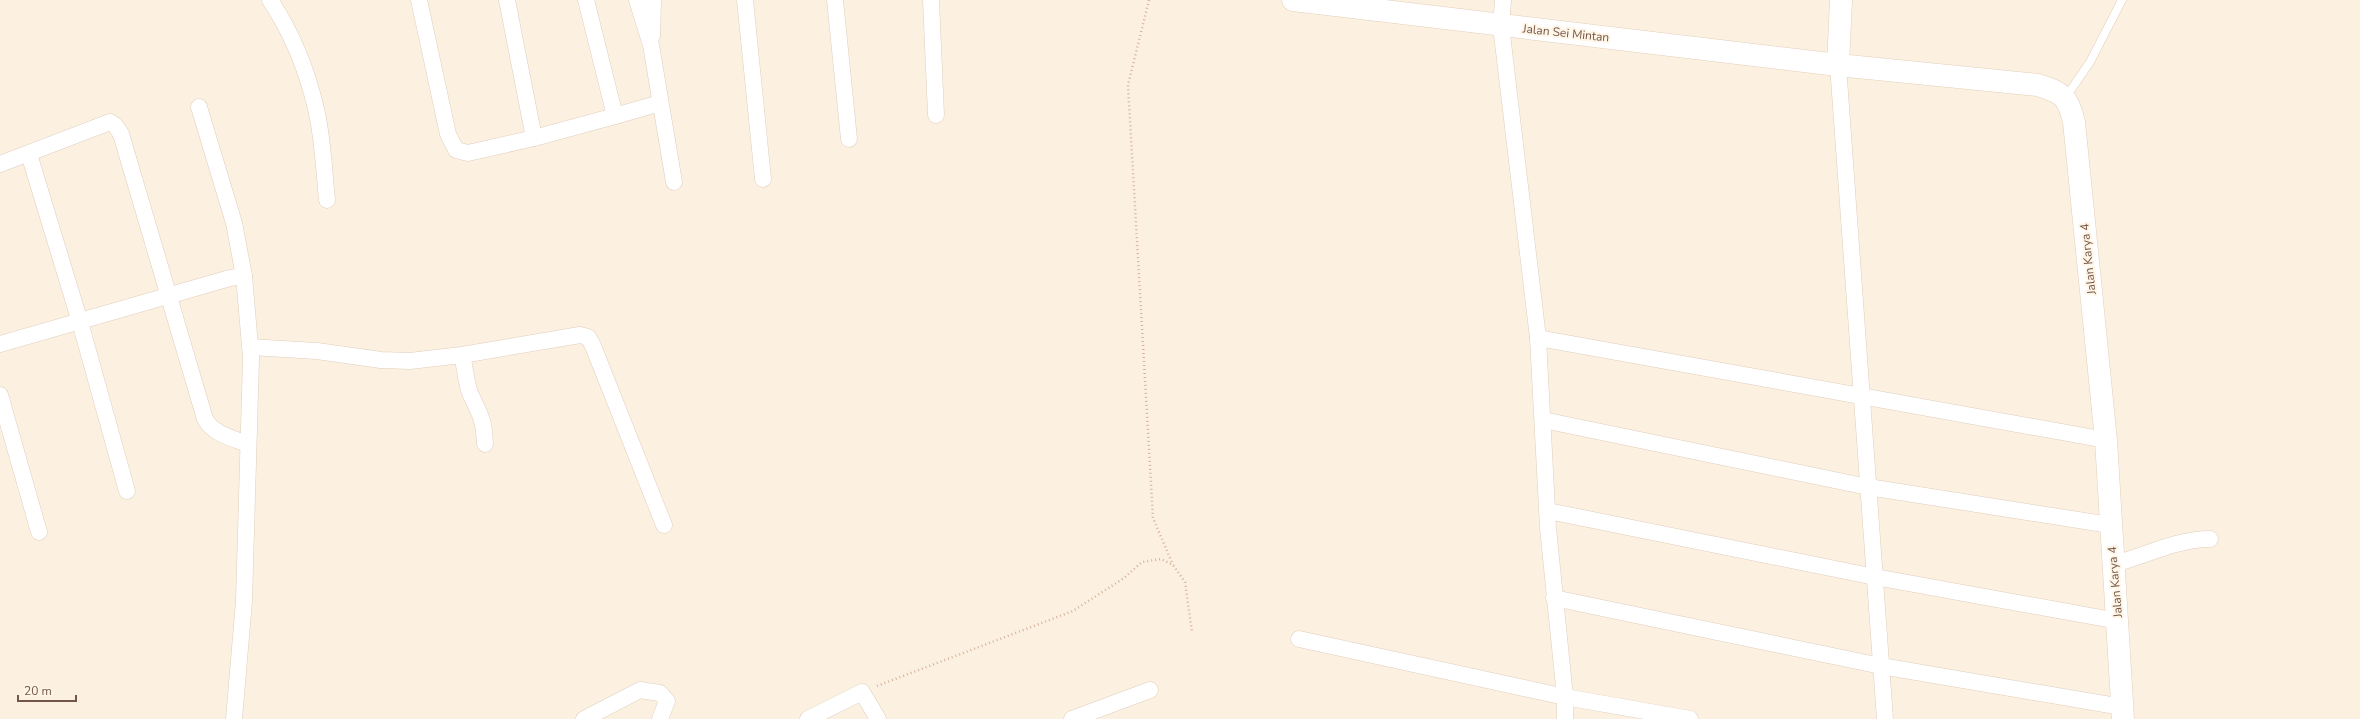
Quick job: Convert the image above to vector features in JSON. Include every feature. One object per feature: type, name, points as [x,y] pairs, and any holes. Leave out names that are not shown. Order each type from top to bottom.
[{"type":"main road","name":"Jalan Sei Mintan","points":[[1293,0],[1838,65]]},
{"type":"main road","points":[[1841,0],[1838,65],[2038,85],[2053,90],[2066,97]]},
{"type":"main road","name":"Jalan Karya 4","points":[[2066,97],[2074,122],[2106,440],[2110,525],[2118,621],[2123,713]]},
{"type":"street","points":[[270,0],[284,21],[304,67],[317,110],[327,200]]},
{"type":"street","points":[[419,0],[448,134],[456,150],[468,153],[534,138],[660,103]]},
{"type":"street","points":[[507,0],[534,138]]},
{"type":"street","points":[[586,0],[615,116]]},
{"type":"street","points":[[637,0],[651,45],[674,182]]},
{"type":"street","points":[[651,45],[653,0]]},
{"type":"street","points":[[745,0],[763,179]]},
{"type":"street","points":[[835,0],[849,139]]},
{"type":"street","points":[[931,0],[936,115]]},
{"type":"street","points":[[1503,0],[1501,26],[1538,338],[1548,528],[1565,697],[1565,719]]},
{"type":"street","points":[[1838,65],[1885,719]]},
{"type":"street","points":[[199,107],[234,223],[244,276],[251,347],[247,444],[244,601],[234,719]]},
{"type":"street","points":[[0,164],[110,122],[116,126],[121,134],[205,419],[209,426],[216,431],[247,444]]},
{"type":"street","points":[[29,154],[80,322],[127,491]]},
{"type":"street","points":[[0,344],[230,278],[244,276]]},
{"type":"street","points":[[251,347],[317,351],[382,360],[410,361],[462,355],[580,335],[588,338],[593,346],[664,525]]},
{"type":"street","points":[[1538,338],[2106,440]]},
{"type":"street","points":[[462,355],[470,392],[479,408],[485,427],[485,444]]},
{"type":"street","points":[[0,395],[39,532]]},
{"type":"street","points":[[1543,420],[1868,487],[2110,525]]},
{"type":"street","points":[[1548,511],[1875,577],[2118,621]]},
{"type":"street","points":[[2114,564],[2146,556],[2165,546],[2193,539],[2210,539]]},
{"type":"street","points":[[1554,598],[1881,666],[2123,713]]},
{"type":"street","points":[[1299,640],[1565,697],[1690,719]]},
{"type":"street","points":[[584,719],[640,690],[660,692],[667,701],[660,719]]},
{"type":"street","points":[[1072,719],[1150,690]]},
{"type":"street","points":[[808,719],[862,692],[878,719]]},
{"type":"lane","points":[[2066,97],[2090,62],[2122,0]]},
{"type":"path","points":[[1148,0],[1128,85],[1153,518],[1173,565],[1186,582],[1192,632]]},
{"type":"path","points":[[862,692],[1073,611],[1124,578],[1142,562],[1162,559],[1173,565]]}]
